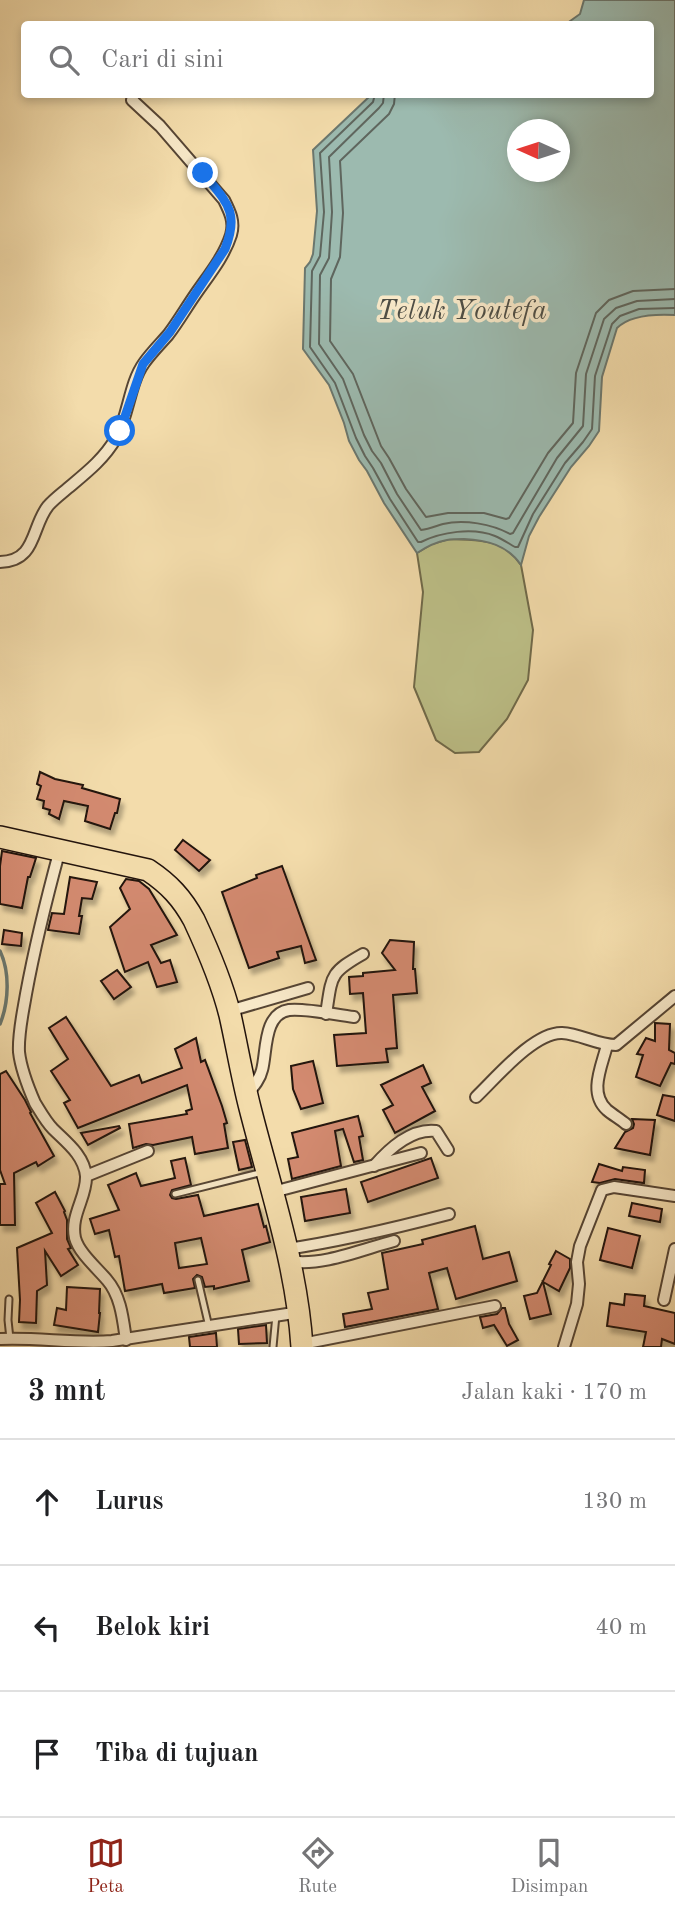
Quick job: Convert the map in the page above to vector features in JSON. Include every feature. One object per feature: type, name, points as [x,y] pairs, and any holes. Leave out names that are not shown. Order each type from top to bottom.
[{"type":"highway","points":[[0,837],[148,870],[167,882],[179,895],[210,955],[229,1011],[247,1096],[288,1255],[300,1312],[302,1345]]},
{"type":"street","points":[[0,562],[12,561],[23,554],[35,537],[47,507],[96,464],[110,447],[125,418],[143,364],[170,332],[225,249],[231,234],[231,213],[224,200],[133,98]]},
{"type":"street","points":[[60,849],[34,945],[19,1051],[26,1080],[37,1105],[52,1128],[67,1141],[82,1162],[86,1176],[84,1192],[75,1218],[75,1238],[113,1289],[122,1313],[126,1340]]},
{"type":"street","points":[[326,1014],[333,977],[340,967],[363,954]]},
{"type":"street","points":[[229,1011],[308,988]]},
{"type":"street","points":[[476,1097],[531,1045],[549,1034],[572,1034],[607,1045],[616,1045],[675,996]]},
{"type":"street","points":[[247,1096],[259,1079],[268,1033],[278,1015],[286,1010],[354,1017]]},
{"type":"street","points":[[607,1045],[597,1085],[598,1099],[607,1110],[626,1124]]},
{"type":"street","points":[[373,1166],[402,1140],[429,1130],[436,1131],[447,1150]]},
{"type":"street","points":[[86,1176],[148,1151]]},
{"type":"street","points":[[273,1192],[421,1153]]},
{"type":"street","points":[[564,1347],[577,1304],[577,1262],[580,1246],[602,1190],[614,1187],[675,1196]]},
{"type":"street","points":[[288,1255],[322,1244],[449,1214]]},
{"type":"street","points":[[288,1255],[307,1263],[394,1241]]},
{"type":"street","points":[[664,1300],[675,1248]]},
{"type":"street","points":[[302,1345],[495,1306]]},
{"type":"street","points":[[5,1339],[98,1342],[126,1340],[300,1312]]},
{"type":"lane","points":[[175,1194],[266,1171]]},
{"type":"lane","points":[[198,1280],[209,1327]]},
{"type":"lane","points":[[5,1339],[9,1299]]},
{"type":"lane","points":[[273,1347],[276,1315]]},
{"type":"green space","points":[[449,539],[489,542],[514,556],[521,565],[533,630],[528,680],[507,719],[479,752],[455,753],[436,740],[414,687],[423,592],[417,553],[432,544]]},
{"type":"water","name":"Teluk Youtefa","points":[[584,0],[675,0],[675,315],[637,317],[617,328],[602,377],[599,431],[571,467],[539,517],[529,536],[521,565],[503,548],[472,540],[443,541],[417,553],[359,460],[349,441],[329,385],[303,349],[305,268],[313,254],[317,211],[313,150],[368,98],[654,98],[654,21],[570,21],[580,14]]},
{"type":"building","points":[[40,772],[120,799],[110,829],[85,821],[88,806],[64,801],[59,819],[49,814],[50,810],[43,808],[44,801],[37,799],[41,786],[37,784]]},
{"type":"building","points":[[183,840],[210,860],[199,871],[175,850]]},
{"type":"building","points":[[2,851],[36,858],[28,877],[22,908],[0,904]]},
{"type":"building","points":[[282,866],[316,960],[305,963],[301,946],[277,952],[279,958],[249,968],[222,892]]},
{"type":"building","points":[[70,877],[97,882],[92,899],[82,898],[79,934],[48,930],[52,913],[64,914]]},
{"type":"building","points":[[126,879],[139,881],[149,889],[177,935],[151,945],[161,963],[170,960],[177,982],[157,987],[148,962],[125,972],[110,927],[130,909],[120,888]]},
{"type":"building","points":[[4,930],[22,933],[21,946],[2,944]]},
{"type":"building","points":[[390,940],[414,942],[413,969],[417,993],[393,995],[397,1048],[386,1049],[388,1062],[337,1066],[334,1035],[366,1033],[363,993],[350,994],[349,977],[395,970],[382,953]]},
{"type":"building","points":[[117,970],[131,987],[114,999],[101,981]]},
{"type":"building","points":[[66,1017],[111,1086],[139,1075],[142,1083],[182,1068],[175,1049],[196,1038],[201,1062],[205,1060],[227,1123],[224,1124],[228,1148],[195,1154],[192,1137],[133,1148],[129,1124],[187,1114],[186,1111],[192,1109],[187,1085],[78,1128],[64,1103],[70,1100],[51,1071],[68,1059],[49,1028]]},
{"type":"building","points":[[655,1023],[670,1024],[669,1050],[675,1053],[675,1064],[671,1063],[660,1086],[636,1077],[643,1055],[637,1054],[646,1038],[655,1041]]},
{"type":"building","points":[[313,1061],[323,1103],[301,1109],[293,1089],[291,1066]]},
{"type":"building","points":[[423,1065],[431,1083],[422,1087],[435,1111],[395,1133],[383,1110],[393,1105],[381,1085]]},
{"type":"building","points":[[6,1071],[25,1100],[54,1156],[38,1166],[36,1162],[14,1173],[15,1225],[0,1225],[0,1184],[5,1184],[0,1170],[0,1074]]},
{"type":"building","points":[[663,1095],[675,1097],[675,1121],[657,1115]]},
{"type":"building","points":[[358,1116],[363,1136],[359,1137],[363,1160],[354,1162],[343,1129],[335,1131],[341,1166],[292,1179],[288,1159],[298,1157],[292,1133]]},
{"type":"building","points":[[632,1119],[655,1120],[650,1155],[615,1148],[625,1132],[633,1128]]},
{"type":"building","points":[[119,1126],[120,1128],[88,1145],[81,1133]]},
{"type":"building","points":[[245,1140],[252,1167],[239,1170],[233,1142]]},
{"type":"building","points":[[185,1158],[191,1185],[172,1190],[170,1195],[176,1199],[198,1195],[204,1216],[258,1204],[270,1242],[242,1250],[249,1281],[214,1289],[214,1286],[205,1287],[202,1277],[197,1275],[193,1279],[195,1288],[164,1293],[162,1284],[125,1291],[119,1256],[115,1257],[109,1230],[95,1234],[90,1219],[119,1210],[108,1185],[136,1173],[141,1186],[175,1178],[171,1161]],"holes":[[[201,1238],[207,1264],[179,1268],[175,1243]]]},
{"type":"building","points":[[431,1158],[438,1178],[368,1202],[361,1182]]},
{"type":"building","points":[[599,1164],[622,1171],[623,1167],[645,1170],[644,1183],[615,1179],[592,1182]]},
{"type":"building","points":[[346,1189],[350,1213],[305,1221],[301,1197]]},
{"type":"building","points":[[55,1192],[65,1211],[67,1239],[71,1248],[68,1249],[78,1265],[61,1276],[45,1251],[47,1285],[37,1291],[36,1323],[19,1322],[17,1248],[52,1233],[36,1203]]},
{"type":"building","points":[[632,1203],[662,1209],[660,1222],[629,1216]]},
{"type":"building","points":[[475,1226],[483,1259],[509,1252],[517,1281],[456,1299],[447,1268],[429,1273],[438,1309],[345,1327],[343,1314],[372,1309],[368,1293],[388,1289],[382,1253],[423,1244],[422,1240]]},
{"type":"building","points":[[608,1228],[640,1236],[632,1268],[600,1260]]},
{"type":"building","points":[[556,1251],[570,1259],[570,1268],[559,1291],[543,1282],[551,1314],[530,1319],[524,1296],[537,1293]]},
{"type":"building","points":[[67,1287],[100,1289],[98,1332],[54,1325],[57,1308],[66,1310]]},
{"type":"building","points":[[625,1294],[645,1296],[644,1306],[675,1313],[675,1344],[662,1339],[661,1347],[643,1347],[646,1332],[607,1326],[610,1303],[624,1305]]},
{"type":"building","points":[[505,1308],[509,1324],[518,1340],[507,1346],[494,1325],[483,1328],[480,1317],[497,1314]]},
{"type":"building","points":[[266,1325],[267,1343],[239,1344],[238,1329]]},
{"type":"building","points":[[216,1333],[217,1347],[190,1347],[189,1337]]},
{"type":"waterway","points":[[0,951],[7,987],[0,1024]]},
{"type":"route","points":[[120,431],[143,364],[170,332],[225,249],[231,234],[231,213],[203,173]]}]
